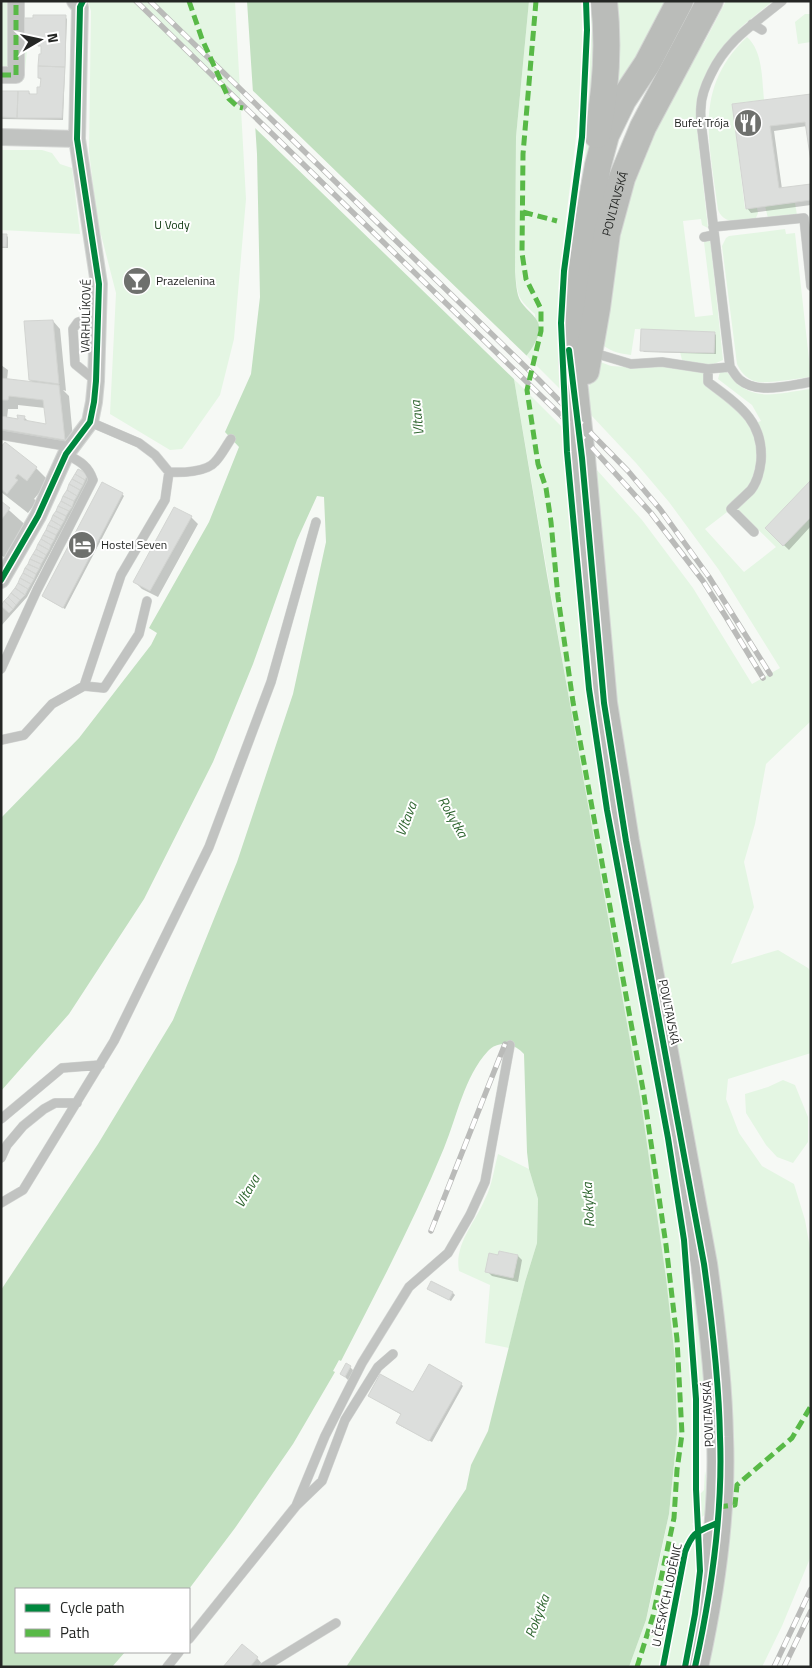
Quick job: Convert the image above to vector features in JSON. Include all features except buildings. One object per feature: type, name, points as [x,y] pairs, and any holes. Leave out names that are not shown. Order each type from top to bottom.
[{"type":"main road","points":[[584,243],[590,173],[604,85],[606,47],[604,1]]},
{"type":"main road","name":"POVLTAVSKÁ","points":[[680,1],[647,64],[624,100],[606,134],[598,165],[584,243],[574,310],[572,361],[604,704],[626,841],[702,1254],[713,1327],[720,1439],[720,1482],[712,1568],[695,1667]]},
{"type":"main road","name":"POVLTAVSKÁ","points":[[578,424],[607,233],[622,178],[643,127],[710,1]]},
{"type":"street","points":[[1,75],[16,75],[17,1],[10,1]]},
{"type":"street","name":"VARHULÍKOVÉ","points":[[1,580],[11,566],[38,516],[68,451],[90,422],[96,381],[99,284],[77,139],[80,7],[75,1]]},
{"type":"street","points":[[1,137],[77,139]]},
{"type":"lane","points":[[782,1],[730,44],[718,60],[705,85],[701,106],[702,130],[730,367],[740,380],[758,387],[766,388],[811,382]]},
{"type":"lane","points":[[752,24],[762,30]]},
{"type":"lane","points":[[704,237],[714,231],[804,218],[811,286]]},
{"type":"lane","points":[[96,381],[75,364],[73,329],[78,322],[98,317]]},
{"type":"lane","points":[[588,351],[631,364],[662,362],[708,369],[730,367]]},
{"type":"lane","points":[[708,369],[708,382],[735,401],[757,429],[762,451],[760,469],[752,488],[731,509],[754,532]]},
{"type":"lane","points":[[90,422],[140,442],[155,455],[169,472],[181,473],[214,464],[231,439]]},
{"type":"lane","points":[[1,435],[68,451],[90,470],[93,480],[37,590],[1,669]]},
{"type":"lane","points":[[84,686],[121,575],[165,500],[169,472]]},
{"type":"lane","points":[[1,1202],[23,1190],[100,1065],[114,1041],[209,847],[272,682],[316,522]]},
{"type":"lane","points":[[1,740],[24,735],[52,704],[84,686],[104,688],[139,634],[147,601]]},
{"type":"lane","points":[[296,1506],[325,1436],[362,1363],[409,1287],[448,1253],[470,1216],[485,1182],[510,1045]]},
{"type":"lane","points":[[1,1119],[62,1068],[100,1065]]},
{"type":"lane","points":[[1,1158],[6,1145],[23,1126],[44,1109],[55,1103],[77,1103]]},
{"type":"lane","points":[[190,1638],[296,1506],[322,1481],[345,1420],[378,1367],[393,1354]]},
{"type":"lane","points":[[264,1667],[336,1623]]},
{"type":"lane","points":[[167,1667],[178,1653]]},
{"type":"green space","points":[[1,1],[23,1],[25,15],[10,15],[9,49],[27,50],[24,80],[1,79]]},
{"type":"green space","name":"U Vody","points":[[88,1],[235,1],[246,199],[234,339],[220,395],[182,449],[170,450],[110,414],[116,293],[97,219],[89,151],[91,11]]},
{"type":"green space","points":[[529,1],[581,1],[581,83],[562,261],[561,390],[526,355],[536,342],[535,314],[519,296],[515,271],[516,137]]},
{"type":"green space","points":[[589,1],[598,1],[593,127],[585,162],[591,34]]},
{"type":"green space","points":[[615,1],[670,1],[618,95]]},
{"type":"green space","points":[[726,1],[773,1],[741,27],[707,72],[697,107],[697,130],[708,228],[702,225],[701,219],[683,221],[695,317],[713,315],[704,242],[710,237],[723,360],[709,366],[682,360],[680,352],[714,353],[715,332],[635,329],[631,355],[610,350],[599,342],[609,279],[629,185],[677,78],[704,43]]},
{"type":"green space","points":[[805,14],[811,14],[811,42],[798,44],[795,22]]},
{"type":"green space","points":[[747,37],[759,58],[764,100],[732,104],[745,209],[757,208],[758,213],[755,220],[734,221],[725,218],[718,210],[711,162],[709,118],[712,97],[718,77],[730,57]]},
{"type":"green space","points":[[1,150],[42,150],[52,153],[60,164],[72,168],[80,234],[1,230]]},
{"type":"green space","points":[[795,203],[797,215],[768,218],[765,206]]},
{"type":"green space","points":[[785,229],[786,234],[795,233],[811,377],[759,382],[746,376],[737,364],[722,246],[729,236]]},
{"type":"green space","points":[[595,360],[611,366],[641,368],[666,365],[707,374],[750,425],[761,421],[752,405],[718,379],[720,372],[727,372],[736,382],[755,393],[775,394],[811,389],[811,480],[765,528],[783,546],[811,517],[811,721],[766,764],[755,824],[744,862],[754,907],[731,964],[778,950],[808,968],[811,972],[811,1053],[728,1079],[726,1099],[739,1133],[762,1166],[794,1184],[805,1220],[810,1248],[811,1556],[782,1626],[762,1667],[707,1667],[731,1491],[637,862],[609,646],[591,478],[596,469],[642,520],[693,588],[752,684],[780,668],[719,570],[669,502],[591,415],[586,401]],"holes":[[[731,509],[737,509],[776,547],[744,572],[705,529]]]},
{"type":"green space","points":[[514,379],[565,430],[587,685],[608,825],[666,1134],[686,1277],[695,1275],[704,1368],[704,1397],[701,1393],[694,1395],[695,1493],[701,1493],[704,1490],[705,1471],[709,1502],[706,1513],[692,1524],[701,1532],[704,1532],[702,1574],[697,1569],[682,1667],[629,1667],[646,1620],[655,1583],[669,1514],[677,1434],[641,1102],[604,903]]},
{"type":"green space","points":[[783,1080],[795,1085],[808,1117],[808,1142],[793,1163],[777,1157],[766,1145],[746,1113],[745,1094]]},
{"type":"green space","points":[[498,1154],[529,1169],[538,1199],[537,1243],[525,1282],[509,1348],[485,1343],[490,1285],[459,1271],[458,1261],[462,1243],[487,1194]],"holes":[[[499,1251],[518,1255],[513,1278],[486,1272],[489,1253],[498,1255]]]},
{"type":"water","points":[[247,1],[529,1],[516,137],[515,271],[519,299],[536,319],[539,334],[528,354],[513,373],[641,1102],[666,1278],[675,1359],[677,1434],[669,1514],[646,1620],[629,1667],[346,1667],[466,1489],[471,1465],[488,1431],[525,1282],[537,1243],[538,1199],[529,1169],[527,1152],[524,1054],[516,1047],[502,1044],[488,1051],[473,1073],[444,1148],[420,1202],[395,1256],[341,1361],[339,1360],[333,1371],[335,1372],[293,1444],[235,1528],[190,1588],[15,1588],[15,1653],[124,1653],[112,1667],[1,1667],[1,1290],[98,1144],[173,1020],[237,862],[293,694],[326,542],[324,497],[317,496],[297,540],[253,664],[213,762],[144,899],[69,1014],[1,1091],[1,818],[79,738],[151,645],[157,633],[149,628],[209,522],[239,447],[225,432],[251,374],[260,297],[257,154]]},
{"type":"pier","points":[[250,88],[528,357],[517,368],[515,373],[517,382],[253,126]]},
{"type":"railway","points":[[136,1],[577,431],[651,513],[703,581],[763,678]]},
{"type":"railway","points":[[150,1],[538,379],[628,471],[660,509],[709,577],[770,674]]},
{"type":"railway","points":[[431,1231],[505,1044]]},
{"type":"railway","points":[[774,1667],[811,1589]]},
{"type":"railway","points":[[784,1667],[811,1611]]},
{"type":"marked path","points":[[189,1],[202,39],[229,99],[238,107],[243,108]]},
{"type":"marked path","points":[[536,1],[523,154],[522,253],[526,279],[541,309],[541,331],[527,390],[538,464],[546,488],[558,597],[573,702],[644,1095],[666,1245],[677,1339],[682,1434],[677,1470],[674,1518],[653,1616],[637,1667]]},
{"type":"marked path","points":[[1,75],[16,75],[16,2]]},
{"type":"marked path","points":[[523,212],[557,221]]},
{"type":"marked path","points":[[718,1507],[735,1505],[737,1485],[792,1438],[811,1406]]},
{"type":"cycle path","points":[[1,580],[38,516],[66,454],[90,422],[94,402],[99,284],[77,139],[80,7],[83,1]]},
{"type":"cycle path","points":[[586,1],[587,30],[582,137],[564,271],[561,323],[567,452],[589,689],[607,810],[668,1138],[684,1240],[696,1399],[696,1489],[700,1571],[695,1614],[685,1667]]},
{"type":"cycle path","points":[[569,350],[582,458],[604,703],[626,841],[704,1264],[715,1350],[719,1415],[720,1494],[711,1582],[695,1667]]},
{"type":"cycle path","name":"U ČESKÝCH LODĚNIC","points":[[663,1667],[685,1552],[696,1533],[717,1523]]},
{"type":"place","name":"Bufet Trója","points":[[748,123]]},
{"type":"place","name":"Prazelenina","points":[[137,281]]},
{"type":"place","name":"Hostel Seven","points":[[82,545]]},
{"type":"water label","name":"Vltava","points":[[417,418]]},
{"type":"water label","name":"Rokytka","points":[[453,817]]},
{"type":"water label","name":"Vltava","points":[[406,819]]},
{"type":"water label","name":"Vltava","points":[[247,1191]]},
{"type":"water label","name":"Rokytka","points":[[588,1205]]},
{"type":"water label","name":"Rokytka","points":[[537,1616]]}]
